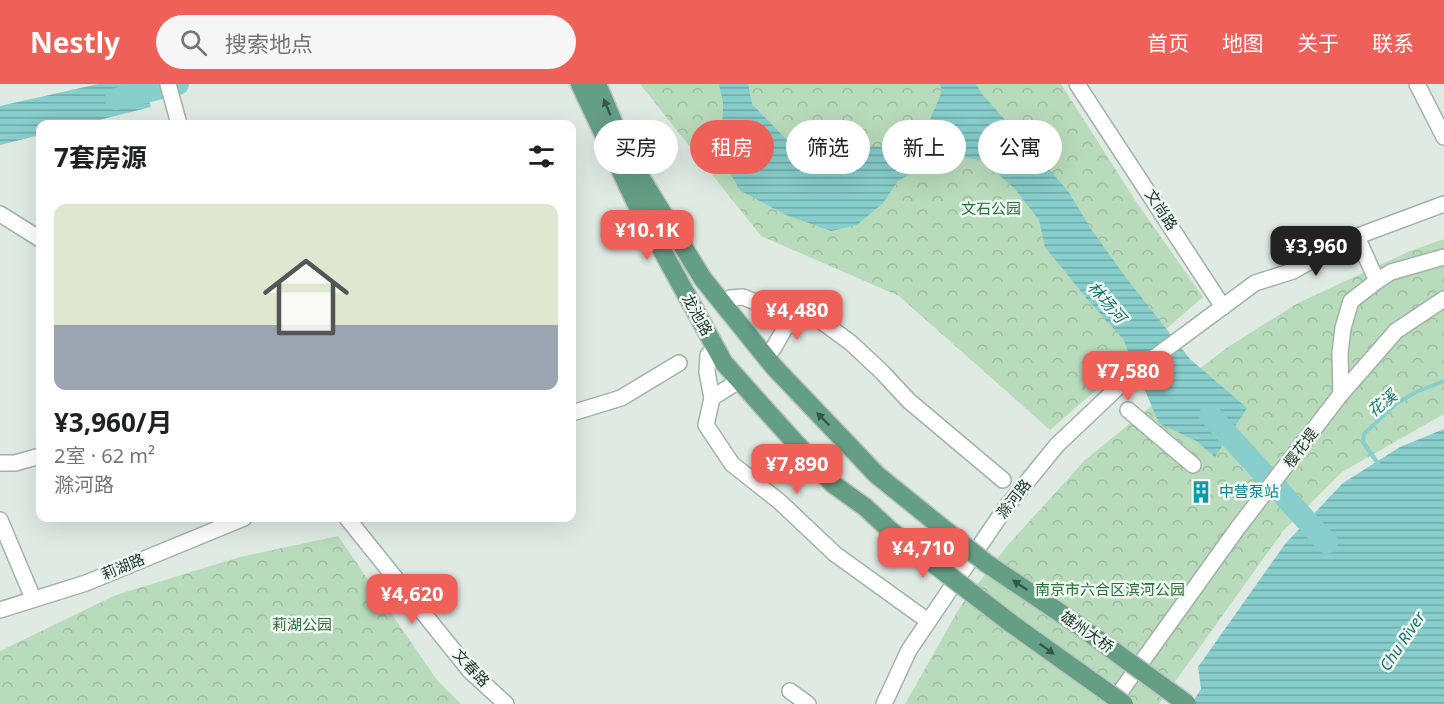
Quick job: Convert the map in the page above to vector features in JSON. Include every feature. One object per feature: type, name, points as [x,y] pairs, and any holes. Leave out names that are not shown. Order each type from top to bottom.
[{"type":"main road","name":"龙池路","points":[[580,84],[636,203],[724,363],[833,483],[865,507],[891,531],[1012,624],[1124,704]]},
{"type":"main road","name":"龙池路","points":[[597,84],[628,157],[703,279],[773,358]]},
{"type":"main road","name":"雄州大桥","points":[[773,358],[877,475],[986,563],[1088,632],[1187,704]]},
{"type":"street","points":[[168,84],[177,119]]},
{"type":"street","name":"文尚路","points":[[1077,84],[1223,307]]},
{"type":"street","points":[[1417,84],[1444,137]]},
{"type":"street","points":[[1223,307],[1255,283],[1293,271],[1357,237],[1444,204]]},
{"type":"street","points":[[0,214],[36,236]]},
{"type":"street","points":[[1357,237],[1377,281]]},
{"type":"street","points":[[1341,394],[1340,353],[1343,328],[1351,301],[1391,272],[1444,257]]},
{"type":"street","points":[[730,298],[743,297],[770,308],[817,318],[851,343],[909,401],[1003,480]]},
{"type":"street","name":"樱花堤","points":[[1114,704],[1123,688],[1231,538],[1341,394],[1396,331],[1444,299]]},
{"type":"street","name":"滁河路","points":[[884,704],[909,650],[1004,510],[1057,445],[1132,374],[1223,307]]},
{"type":"street","points":[[773,358],[785,328],[801,316]]},
{"type":"street","points":[[708,355],[707,372],[712,398],[706,425],[732,464],[780,502],[835,554],[921,616]]},
{"type":"street","points":[[576,412],[621,399],[679,363]]},
{"type":"street","points":[[712,398],[737,382]]},
{"type":"street","points":[[1128,410],[1193,465]]},
{"type":"street","points":[[0,463],[15,463],[36,457]]},
{"type":"street","points":[[0,520],[30,591]]},
{"type":"street","name":"莉湖路","points":[[0,610],[86,583],[234,522]]},
{"type":"street","name":"文春路","points":[[350,522],[470,671],[507,704]]},
{"type":"street","points":[[790,691],[808,704]]},
{"type":"green space","name":"文石公园","points":[[640,84],[1061,84],[1135,200],[1203,297],[1050,430],[899,296],[761,236],[712,174],[774,174],[774,120],[690,120],[690,147],[678,132],[678,120],[669,120]]},
{"type":"green space","name":"南京市六合区滨河公园","points":[[1444,239],[1444,414],[1342,472],[1283,531],[1159,704],[905,704],[960,607],[1007,546],[1085,460],[1228,347],[1298,303],[1410,251]]},
{"type":"green space","name":"莉湖公园","points":[[338,536],[437,680],[461,704],[0,704],[0,651],[116,595],[240,557]]},
{"type":"water","points":[[98,84],[143,84],[151,107],[99,120],[36,120],[36,136],[0,145],[0,106]]},
{"type":"water","points":[[719,84],[748,84],[752,104],[768,120],[723,120],[723,103]]},
{"type":"water","points":[[940,84],[976,84],[1005,120],[978,120],[978,159],[966,158],[966,120],[930,120],[942,91]]},
{"type":"water","points":[[774,127],[786,139],[786,174],[870,174],[870,146],[882,147],[882,174],[910,174],[898,181],[883,203],[857,225],[831,231],[786,215],[741,191],[730,174],[774,174]]},
{"type":"water","points":[[998,174],[1053,174],[1068,191],[1091,229],[1127,279],[1190,359],[1247,408],[1215,457],[1196,441],[1159,423],[1123,339],[1045,247],[1039,220],[1014,188]]},
{"type":"water","name":"Chu River","points":[[1444,429],[1444,704],[1191,704],[1201,689],[1198,667],[1285,544],[1343,483],[1400,447]]},
{"type":"waterway","name":"林场河","points":[[116,99],[178,84]]},
{"type":"waterway","name":"花溪","points":[[1379,465],[1363,442],[1364,434],[1397,403],[1416,392],[1444,381]]},
{"type":"waterway","name":"林场河","points":[[1210,415],[1327,543]]},
{"type":"place","name":"中营泵站","points":[[1201,492]]}]
